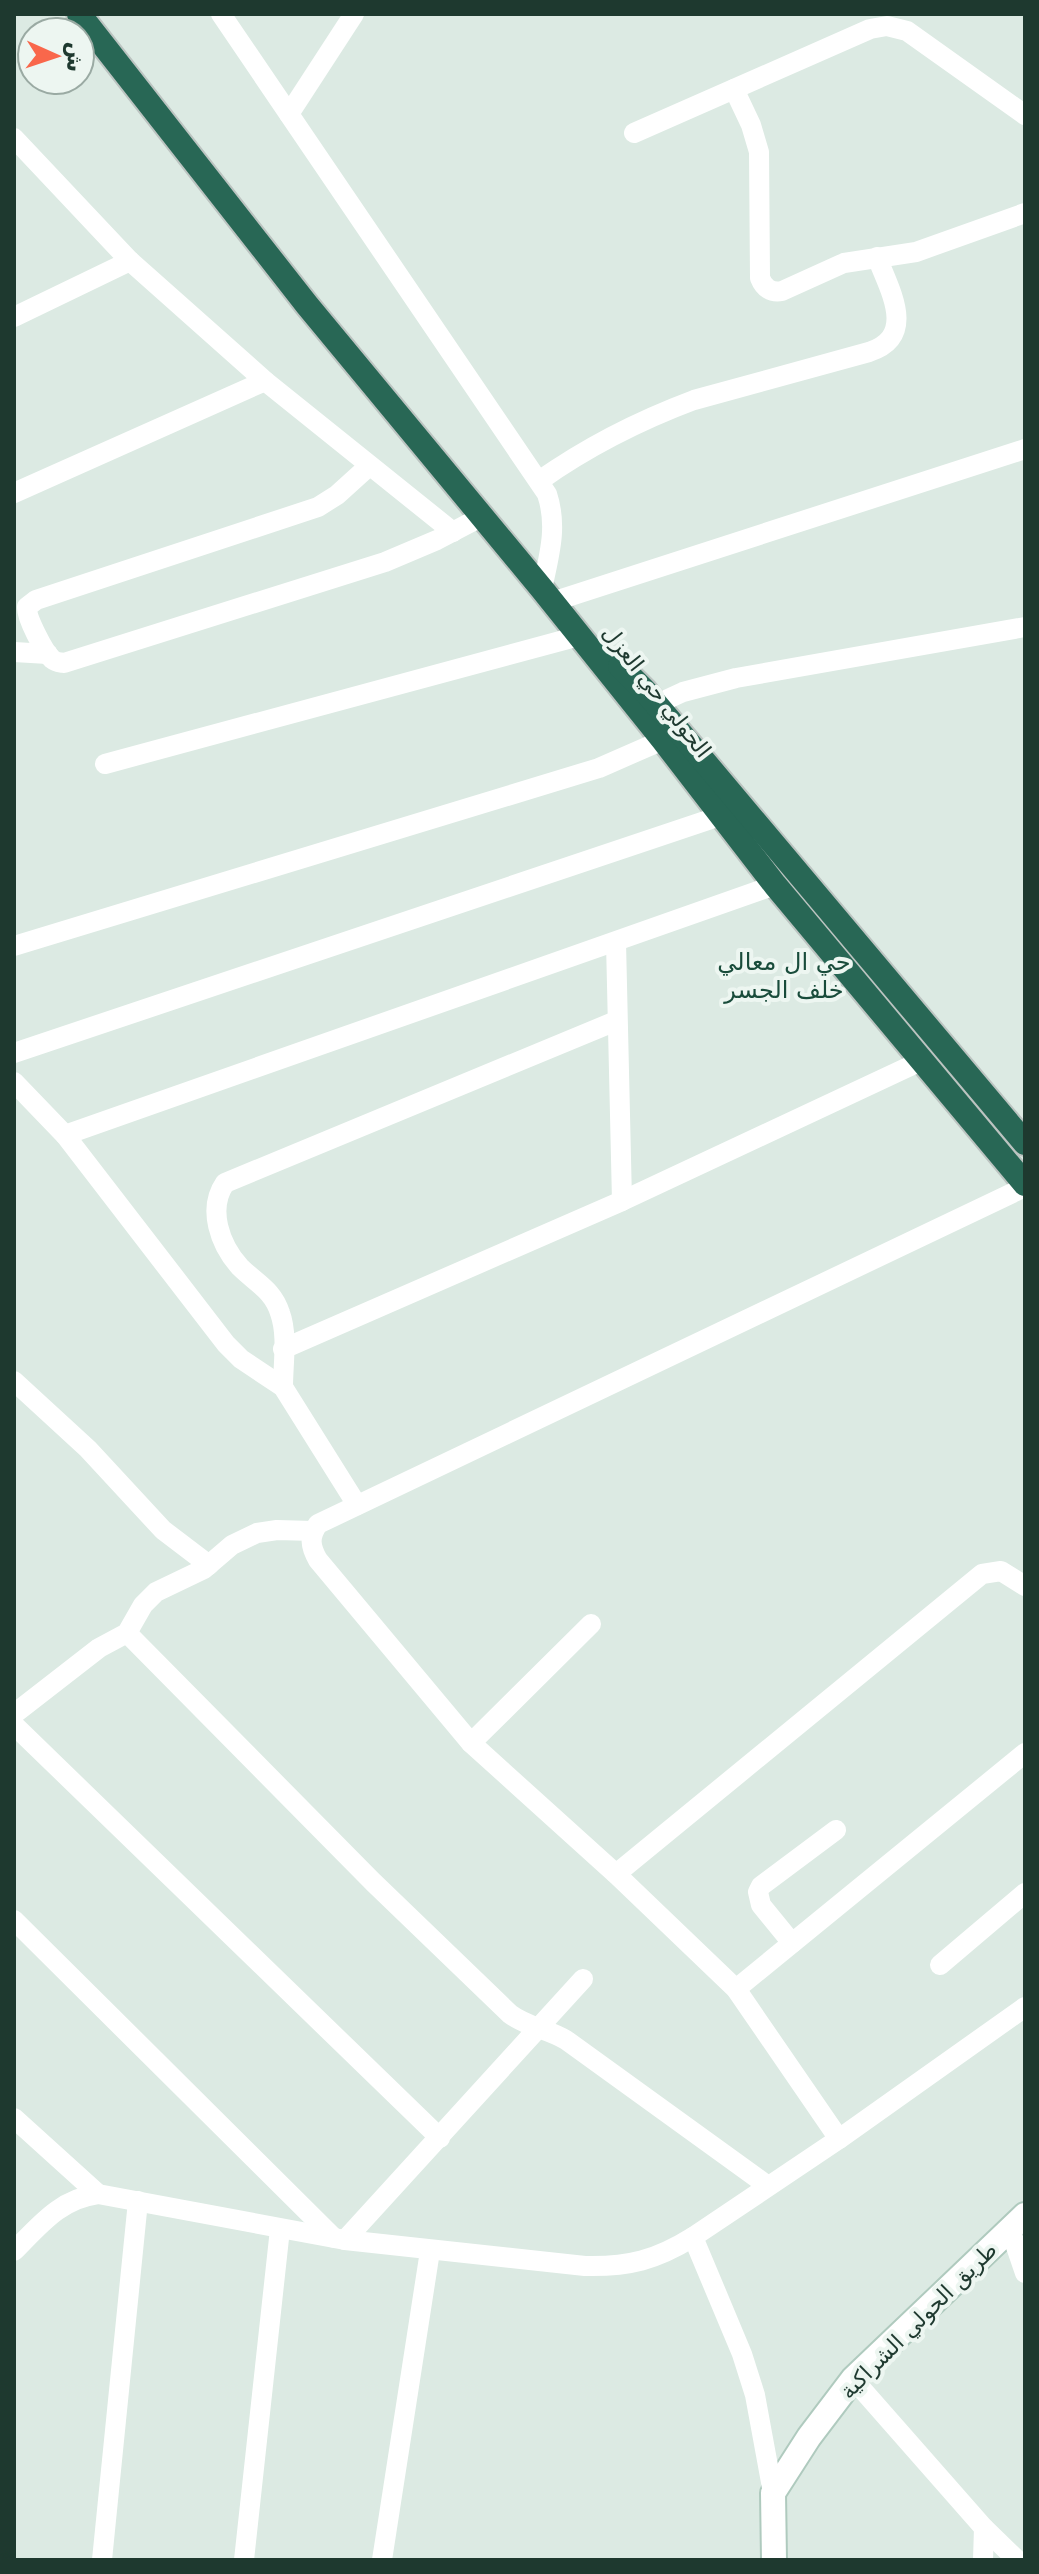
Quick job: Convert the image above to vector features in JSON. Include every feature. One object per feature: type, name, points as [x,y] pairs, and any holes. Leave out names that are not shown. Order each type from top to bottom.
[{"type":"highway","points":[[79,14],[289,283],[579,636]]},
{"type":"highway","name":"الحولي حي العزل","points":[[579,636],[604,650],[657,704],[1025,1143]]},
{"type":"highway","name":"الحولي حي العزل","points":[[579,636],[775,885],[1025,1186]]},
{"type":"street","points":[[221,14],[539,481],[552,509],[553,523],[547,596],[1025,449]]},
{"type":"street","points":[[289,114],[354,14]]},
{"type":"street","points":[[634,133],[870,29],[887,26],[917,37],[950,64],[1025,115]]},
{"type":"street","points":[[734,89],[751,125],[759,152],[760,278],[765,288],[782,291],[844,263],[916,252],[1025,213]]},
{"type":"street","points":[[14,138],[130,261],[265,381],[453,532]]},
{"type":"street","points":[[539,481],[589,448],[667,410],[885,345],[895,331],[897,316],[877,257]]},
{"type":"street","points":[[14,317],[130,261]]},
{"type":"street","points":[[14,493],[265,381]]},
{"type":"street","points":[[369,466],[337,495],[307,511],[31,602],[26,613],[48,654],[58,662],[70,661],[385,562],[483,516]]},
{"type":"street","points":[[657,704],[683,692],[736,678],[1025,627]]},
{"type":"street","points":[[105,764],[579,636]]},
{"type":"street","points":[[14,652],[48,654]]},
{"type":"street","points":[[14,946],[599,768],[663,740]]},
{"type":"street","points":[[14,1053],[720,816]]},
{"type":"street","points":[[65,1135],[775,885]]},
{"type":"street","points":[[616,942],[622,1201]]},
{"type":"street","points":[[283,1387],[283,1322],[276,1302],[261,1284],[239,1266],[223,1240],[215,1208],[217,1194],[225,1183],[616,1021]]},
{"type":"street","points":[[283,1349],[622,1201],[921,1061]]},
{"type":"street","points":[[14,1082],[65,1135],[226,1344],[241,1359],[283,1387],[357,1505]]},
{"type":"street","points":[[839,2139],[736,1989],[616,1874],[471,1743],[318,1560],[310,1542],[318,1524],[1025,1186]]},
{"type":"street","points":[[14,1381],[88,1449],[163,1530],[209,1565]]},
{"type":"street","points":[[14,1714],[99,1648],[127,1633],[149,1598],[209,1565],[232,1545],[257,1533],[313,1531]]},
{"type":"street","points":[[616,1874],[982,1574],[1001,1571],[1025,1586]]},
{"type":"street","points":[[471,1743],[591,1624]]},
{"type":"street","points":[[127,1633],[373,1882],[510,2014],[526,2025],[566,2040],[768,2186]]},
{"type":"street","points":[[14,1725],[440,2138]]},
{"type":"street","points":[[736,1989],[1025,1753]]},
{"type":"street","points":[[792,1943],[761,1905],[758,1892],[761,1886],[836,1830]]},
{"type":"street","points":[[940,1965],[1025,1893]]},
{"type":"street","points":[[14,1920],[340,2239]]},
{"type":"street","points":[[340,2239],[440,2138],[583,1979]]},
{"type":"street","points":[[14,2251],[63,2204],[80,2196],[98,2194],[280,2229],[430,2251],[585,2266],[614,2267],[642,2262],[669,2252],[693,2237],[839,2139],[1025,2007]]},
{"type":"street","points":[[14,2118],[98,2194]]},
{"type":"street","points":[[102,2560],[138,2201]]},
{"type":"street","points":[[1017,2222],[1025,2273]]},
{"type":"street","name":"طريق الحولي الشراكية","points":[[773,2493],[809,2437],[853,2379],[1017,2222]]},
{"type":"street","points":[[244,2560],[280,2229]]},
{"type":"street","points":[[693,2237],[742,2354],[755,2395],[773,2493],[774,2560]]},
{"type":"street","points":[[382,2560],[430,2251]]},
{"type":"street","points":[[853,2379],[984,2528],[1017,2560]]},
{"type":"street","points":[[983,2560],[984,2528]]},
{"type":"district","name":"حي ال معالي خلف الجسر","points":[[784,976]]}]
